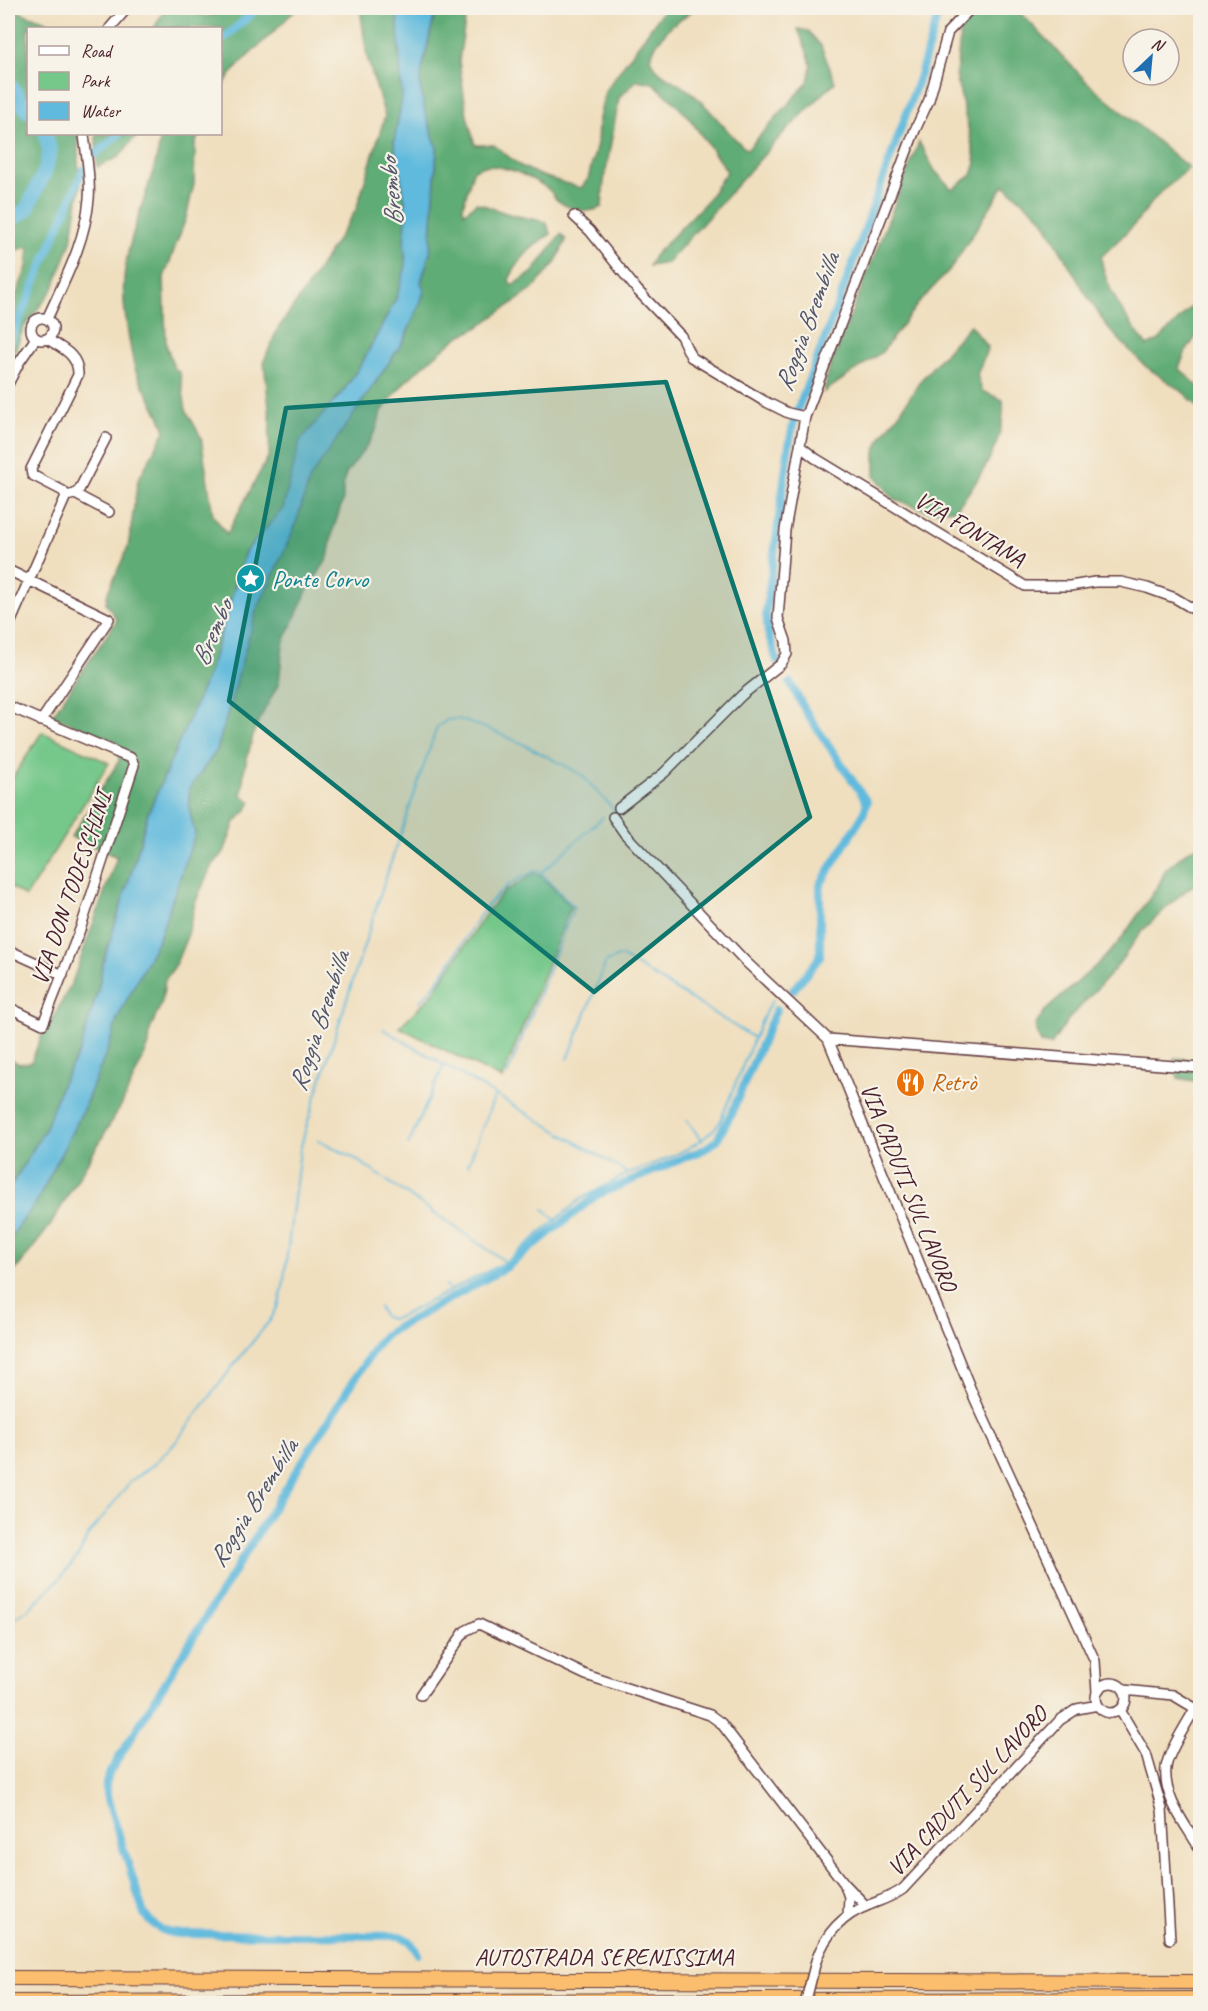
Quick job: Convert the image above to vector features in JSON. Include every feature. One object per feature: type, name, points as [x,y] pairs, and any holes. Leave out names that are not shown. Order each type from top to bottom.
[{"type":"highway","name":"AUTOSTRADA SERENISSIMA","points":[[8,1978],[1200,1982]]},
{"type":"highway","name":"AUTOSTRADA SERENISSIMA","points":[[8,2002],[1200,1999]]},
{"type":"street","points":[[111,27],[127,8]]},
{"type":"street","points":[[619,808],[664,773],[742,694],[781,664],[787,654],[786,641],[778,618],[785,530],[801,447],[804,417],[886,204],[929,100],[948,32],[971,8]]},
{"type":"street","points":[[47,319],[73,263],[84,229],[90,197],[84,135]]},
{"type":"street","points":[[574,216],[590,231],[638,291],[681,336],[692,357],[764,401],[788,413],[804,417]]},
{"type":"street","points":[[36,338],[31,329],[32,323],[36,319],[47,319],[52,323],[53,329],[52,335],[47,339]]},
{"type":"street","points":[[36,338],[47,339],[75,359],[78,375],[36,458],[31,469],[32,475],[109,512]]},
{"type":"street","points":[[8,384],[36,338]]},
{"type":"street","points":[[8,628],[28,580],[71,495],[82,487],[106,438]]},
{"type":"street","name":"VIA FONTANA","points":[[801,447],[815,458],[1025,586],[1070,586],[1095,582],[1121,582],[1166,595],[1200,613]]},
{"type":"street","points":[[8,570],[109,619],[41,721],[8,706]]},
{"type":"street","name":"VIA DON TODESCHINI","points":[[8,1007],[43,1024],[63,975],[134,765],[131,758],[41,721]]},
{"type":"street","points":[[613,817],[625,834],[745,961],[828,1039],[1200,1068]]},
{"type":"street","points":[[8,950],[63,975]]},
{"type":"street","name":"VIA CADUTI SUL LAVORO","points":[[805,2004],[816,1961],[822,1945],[833,1928],[866,1906],[894,1896],[903,1890],[1060,1719],[1077,1709],[1098,1705],[1095,1661],[973,1395],[828,1039]]},
{"type":"street","points":[[422,1695],[465,1631],[479,1624],[586,1675],[710,1715],[727,1730],[844,1883],[866,1906]]},
{"type":"street","points":[[1097,1692],[1107,1683],[1117,1684],[1124,1690],[1173,1695],[1198,1710],[1166,1766],[1167,1782],[1173,1804],[1200,1849]]},
{"type":"street","points":[[1098,1705],[1105,1712],[1120,1710],[1125,1703],[1124,1690]]},
{"type":"street","points":[[1120,1710],[1146,1754],[1162,1809],[1170,1939]]},
{"type":"street","points":[[844,1883],[849,1897],[848,1916]]},
{"type":"highlighted area","points":[[666,382],[810,817],[594,992],[229,701],[286,408]]},
{"type":"green space","points":[[8,8],[60,27],[27,27],[27,135],[78,135],[78,165],[81,183],[71,242],[53,289],[24,327],[8,368],[8,316],[27,267],[29,247],[8,252],[8,175],[11,169],[11,154],[8,152]]},
{"type":"green space","points":[[166,8],[186,8],[205,16],[216,14],[226,8],[296,8],[247,57],[222,88],[222,27],[155,27]]},
{"type":"green space","points":[[360,8],[397,8],[402,98],[394,142],[405,200],[406,266],[396,299],[362,363],[344,390],[300,441],[283,509],[245,552],[209,673],[147,816],[103,963],[99,986],[80,1051],[62,1083],[46,1128],[8,1191],[8,1057],[19,1064],[31,1062],[44,1030],[56,1013],[73,980],[117,857],[71,837],[119,761],[117,742],[52,716],[117,620],[106,603],[108,592],[128,547],[138,480],[165,431],[160,416],[135,368],[124,302],[127,259],[152,176],[161,135],[199,135],[195,145],[194,184],[186,218],[164,277],[166,344],[174,368],[180,373],[186,410],[201,437],[213,515],[227,534],[269,455],[270,418],[264,361],[277,330],[356,210],[385,116],[367,57]]},
{"type":"green space","points":[[436,8],[467,8],[459,61],[467,116],[475,145],[494,145],[519,165],[539,175],[581,188],[588,179],[597,144],[598,123],[605,91],[665,8],[696,8],[671,26],[657,43],[650,58],[652,63],[660,72],[696,97],[747,150],[808,82],[811,66],[798,29],[808,31],[821,46],[835,82],[778,139],[667,263],[649,266],[654,256],[706,202],[727,171],[689,118],[653,83],[637,80],[619,98],[604,181],[602,207],[579,210],[567,206],[557,200],[542,185],[510,170],[486,166],[473,171],[463,206],[464,213],[476,203],[508,214],[546,222],[551,234],[532,248],[521,260],[509,280],[512,286],[532,273],[561,234],[566,240],[555,263],[532,290],[475,329],[460,336],[405,382],[381,412],[377,428],[346,474],[343,484],[343,500],[333,530],[328,558],[307,591],[283,644],[279,683],[255,728],[244,770],[242,795],[251,802],[235,822],[224,852],[211,867],[195,903],[188,934],[175,966],[165,980],[162,1002],[150,1030],[149,1045],[122,1104],[50,1226],[8,1280],[8,1241],[37,1201],[82,1112],[109,1046],[117,1019],[159,938],[195,834],[189,809],[189,789],[217,750],[256,612],[294,529],[310,478],[403,342],[421,301],[424,290],[421,282],[430,253],[437,148],[425,112],[420,86]]},
{"type":"green space","points":[[983,8],[1016,8],[1087,82],[1189,168],[1158,195],[1133,226],[1101,257],[1112,293],[1147,346],[1159,340],[1200,298],[1200,331],[1186,351],[1179,368],[1200,388],[1200,409],[1184,393],[1145,366],[1108,328],[1042,218],[1004,185],[952,267],[917,305],[882,352],[824,392],[828,373],[919,142],[935,171],[952,189],[972,175],[976,163],[956,75],[961,28]]},
{"type":"green space","points":[[96,135],[139,135],[133,139],[119,157],[97,167]]},
{"type":"green space","points":[[970,325],[988,347],[977,375],[982,391],[1003,400],[1001,429],[990,458],[956,509],[929,511],[895,500],[875,476],[875,452],[882,436],[921,380]]},
{"type":"green space","points":[[42,732],[109,763],[26,897],[8,885],[8,785]]},
{"type":"green space","points":[[1200,845],[1200,884],[1192,886],[1177,898],[1142,931],[1114,970],[1068,1020],[1051,1045],[1041,1043],[1035,1026],[1045,1011],[1119,942],[1158,886],[1166,869],[1189,850]]},
{"type":"green space","points":[[534,873],[541,876],[571,906],[502,1079],[399,1027],[431,996],[489,909],[503,893]]},
{"type":"green space","points":[[1174,1058],[1200,1060],[1200,1082],[1178,1078]]},
{"type":"water","points":[[397,8],[436,8],[420,86],[425,112],[437,148],[430,253],[421,282],[424,290],[421,301],[403,342],[310,478],[294,529],[256,612],[217,750],[189,789],[189,809],[195,834],[159,938],[117,1019],[109,1046],[82,1112],[37,1201],[8,1241],[8,1191],[46,1128],[62,1083],[80,1051],[99,986],[103,963],[147,816],[209,673],[245,552],[283,509],[300,441],[344,390],[362,363],[396,299],[406,266],[405,200],[394,142],[402,98]]},
{"type":"waterway","points":[[222,40],[258,8]]},
{"type":"waterway","name":"Roggia Brembilla","points":[[777,661],[768,633],[766,613],[789,444],[795,416],[841,296],[920,75],[940,8]]},
{"type":"waterway","points":[[8,82],[27,110]]},
{"type":"waterway","points":[[8,222],[27,209],[46,169],[50,150],[45,135]]},
{"type":"waterway","points":[[96,154],[118,135]]},
{"type":"waterway","points":[[8,346],[83,170]]},
{"type":"waterway","name":"Roggia Brembilla","points":[[790,683],[808,715],[867,802],[863,815],[820,885],[820,957],[793,990]]},
{"type":"waterway","name":"Roggia Brembilla","points":[[8,1623],[30,1608],[61,1577],[78,1556],[89,1534],[132,1480],[153,1465],[175,1443],[271,1319],[279,1304],[300,1150],[307,1124],[385,880],[437,727],[447,720],[458,719],[521,743],[581,774],[616,812]]},
{"type":"waterway","points":[[507,1075],[574,907],[541,873],[603,817]]},
{"type":"waterway","points":[[419,1002],[432,989],[481,913],[493,899],[516,880],[535,871],[541,873]]},
{"type":"waterway","points":[[568,1059],[606,962],[621,956],[754,1038]]},
{"type":"waterway","points":[[627,1174],[690,1147],[711,1132],[720,1122],[754,1038],[773,1000]]},
{"type":"waterway","name":"Roggia Brembilla","points":[[418,1954],[410,1941],[400,1936],[182,1934],[160,1929],[144,1914],[106,1794],[106,1783],[110,1772],[379,1341],[391,1331],[507,1267],[597,1195],[705,1149],[717,1140],[732,1112],[776,1010]]},
{"type":"waterway","points":[[379,1307],[384,1317],[392,1319],[401,1316],[506,1262],[581,1199],[627,1174],[383,1029]]},
{"type":"waterway","points":[[408,1145],[444,1065]]},
{"type":"waterway","points":[[468,1165],[495,1095]]},
{"type":"waterway","points":[[687,1120],[702,1141]]},
{"type":"waterway","points":[[318,1140],[354,1158],[506,1262]]},
{"type":"waterway","points":[[544,1209],[556,1221]]},
{"type":"waterway","points":[[446,1285],[450,1291]]},
{"type":"place","name":"Ponte Corvo","points":[[251,579]]},
{"type":"place","name":"Retrò","points":[[910,1082]]},
{"type":"water label","name":"Brembo","points":[[391,192]]},
{"type":"water label","name":"Brembo","points":[[212,633]]}]
